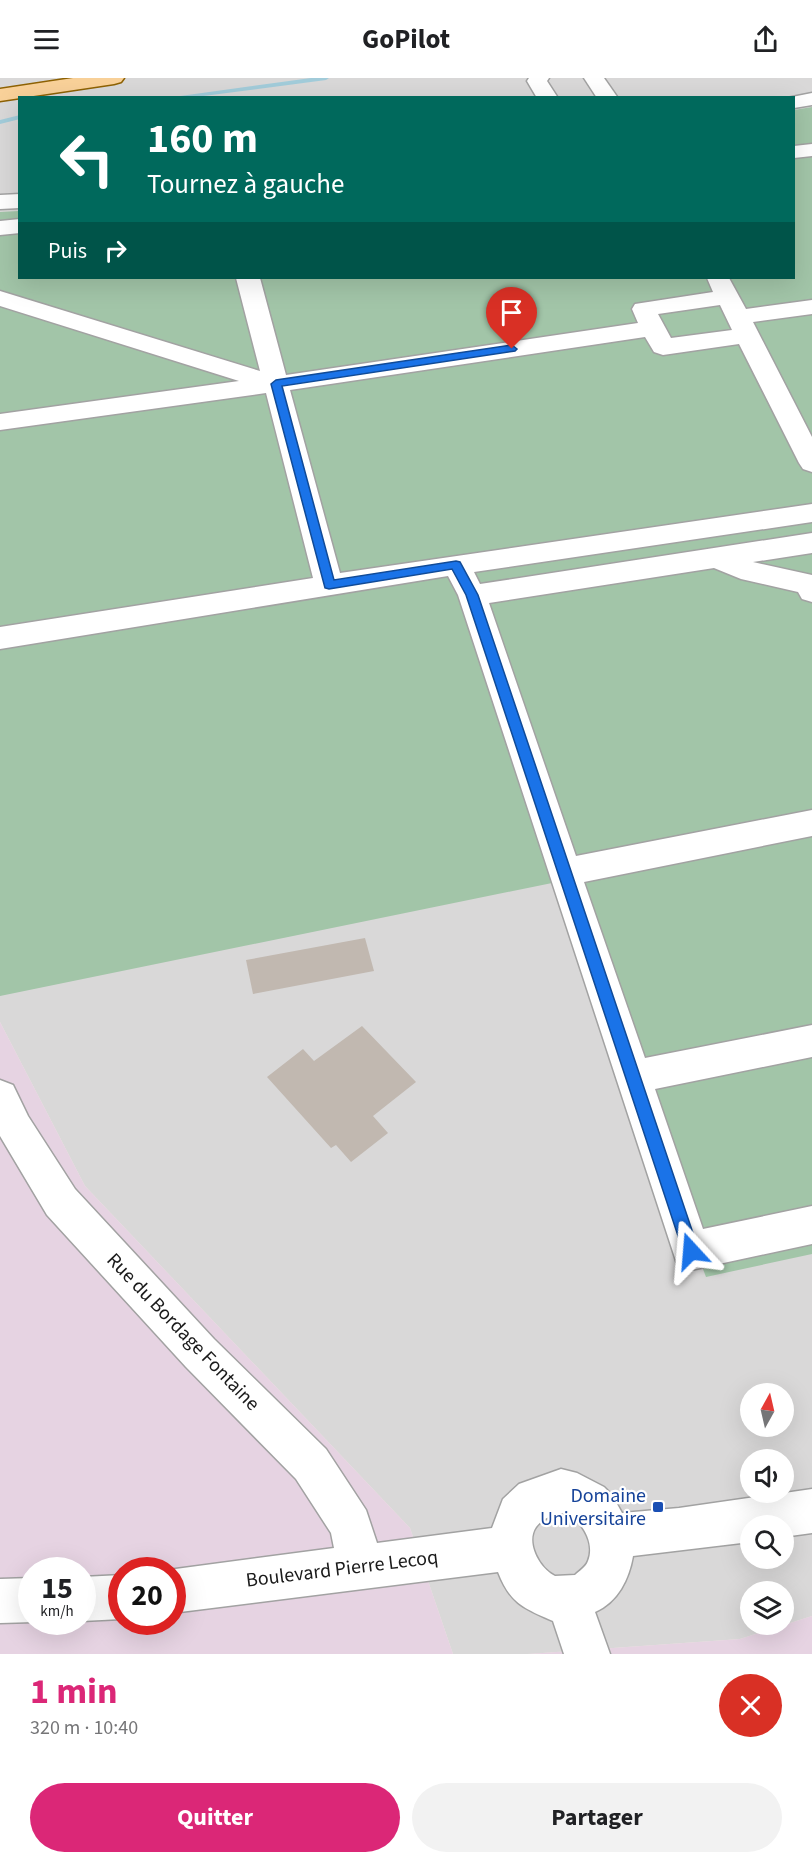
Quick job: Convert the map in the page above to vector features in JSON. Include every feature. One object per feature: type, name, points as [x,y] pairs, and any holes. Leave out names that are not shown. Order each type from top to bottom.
[{"type":"main road","points":[[0,95],[114,78]]},
{"type":"street","points":[[539,78],[537,81],[547,96]]},
{"type":"street","points":[[594,78],[607,96]]},
{"type":"street","points":[[795,102],[812,99]]},
{"type":"street","points":[[795,152],[812,150]]},
{"type":"street","points":[[0,202],[18,201]]},
{"type":"street","points":[[0,228],[18,226]]},
{"type":"street","points":[[248,279],[329,585]]},
{"type":"street","points":[[0,298],[276,384]]},
{"type":"street","points":[[733,307],[663,347],[644,309],[733,307],[812,307]]},
{"type":"street","points":[[733,307],[812,463]]},
{"type":"street","points":[[0,422],[653,328]]},
{"type":"street","points":[[0,638],[456,565],[812,513]]},
{"type":"street","points":[[472,595],[812,543]]},
{"type":"street","points":[[716,557],[741,569],[808,584],[812,592]]},
{"type":"street","points":[[456,565],[472,595],[691,1251],[812,1225]]},
{"type":"street","points":[[564,872],[812,823]]},
{"type":"street","points":[[633,1077],[812,1041]]},
{"type":"street","name":"Rue du Bordage Fontaine","points":[[0,1097],[15,1128],[61,1202],[200,1353],[311,1464],[351,1525],[360,1567]]},
{"type":"street","points":[[561,1491],[578,1495],[598,1512],[610,1536],[611,1554],[607,1571],[598,1585],[585,1595],[569,1599],[553,1599],[537,1592],[515,1566],[511,1548],[512,1530],[518,1514],[530,1500],[545,1493],[561,1491]]},
{"type":"street","points":[[610,1536],[679,1530],[812,1511]]},
{"type":"street","name":"Boulevard Pierre Lecoq","points":[[186,1589],[511,1548]]},
{"type":"street","points":[[569,1599],[587,1654]]},
{"type":"street","points":[[0,1601],[18,1600]]},
{"type":"shaded area","points":[[0,78],[812,78],[812,1616],[794,1622],[794,1581],[740,1581],[740,1635],[753,1635],[740,1639],[528,1654],[453,1654],[410,1528],[85,1186],[0,1022]]},
{"type":"shaded area","points":[[0,1022],[85,1186],[410,1528],[453,1654],[0,1654]]},
{"type":"shaded area","points":[[812,1616],[812,1654],[528,1654],[740,1639],[753,1635],[794,1635],[794,1622]]},
{"type":"green space","points":[[812,107],[812,1254],[706,1277],[557,882],[0,996],[0,212],[18,211],[18,279],[795,279],[795,110]]},
{"type":"building","points":[[365,938],[374,971],[253,994],[246,960]]},
{"type":"building","points":[[362,1026],[416,1082],[373,1116],[388,1133],[351,1162],[336,1145],[331,1148],[267,1077],[303,1049],[314,1061]]},
{"type":"waterway","points":[[185,96],[326,78]]},
{"type":"waterway","points":[[0,122],[18,118]]},
{"type":"place","name":"Domaine Universitaire","points":[[658,1507]]},
{"type":"route","points":[[512,349],[276,384],[329,585],[456,565],[472,595],[691,1251]]}]
